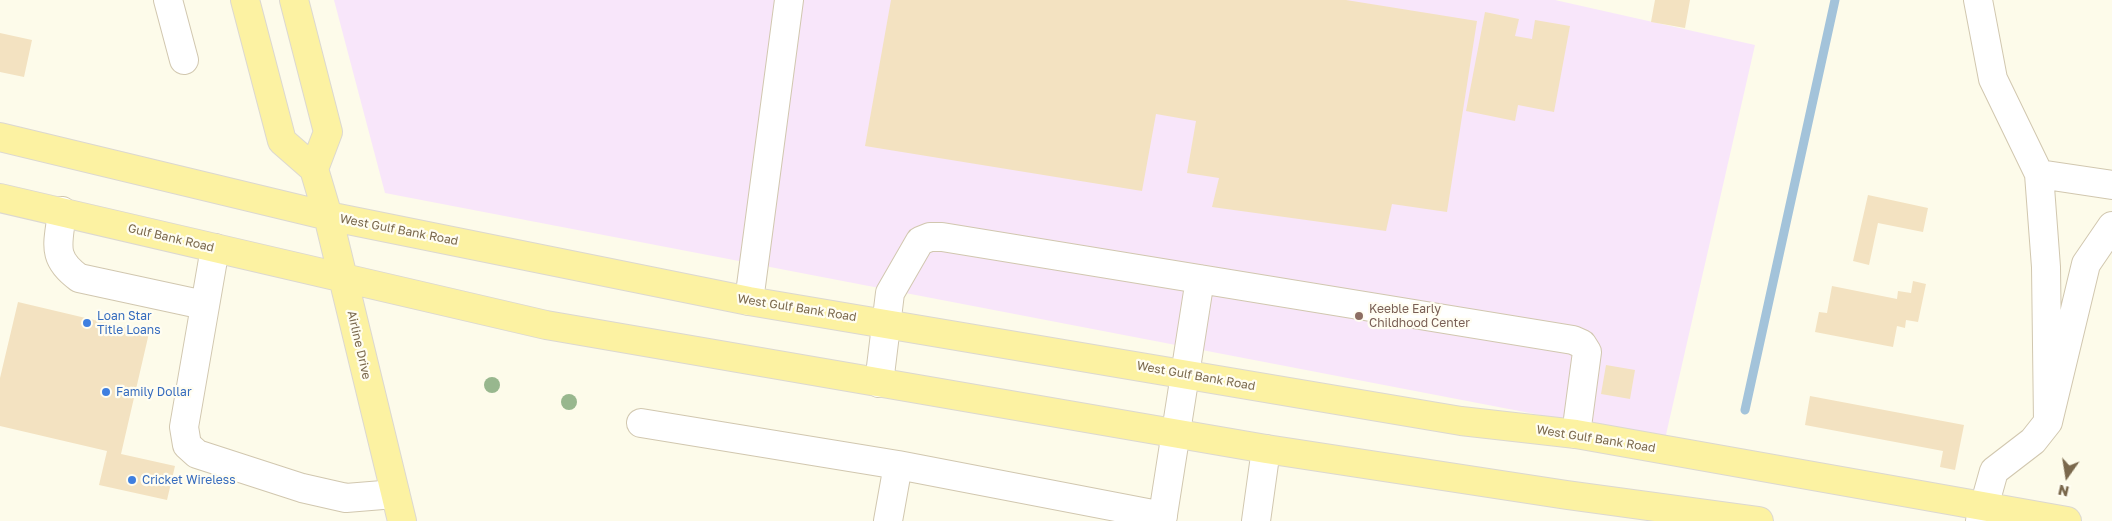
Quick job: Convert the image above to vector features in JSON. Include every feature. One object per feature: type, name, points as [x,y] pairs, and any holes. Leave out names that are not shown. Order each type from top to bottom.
[{"type":"main road","points":[[246,0],[282,141],[314,169],[328,132],[294,0]]},
{"type":"main road","points":[[0,137],[328,216]]},
{"type":"main road","name":"Airline Drive","points":[[314,169],[328,216],[402,521]]},
{"type":"main road","name":"Gulf Bank Road","points":[[0,198],[342,277]]},
{"type":"main road","name":"West Gulf Bank Road","points":[[328,216],[749,301],[1461,422],[1576,434],[1982,514],[2067,521]]},
{"type":"main road","points":[[342,277],[546,325],[879,383],[1266,449],[1567,495],[1759,521]]},
{"type":"lane","points":[[168,0],[184,60]]},
{"type":"lane","points":[[749,301],[789,0]]},
{"type":"lane","points":[[1978,0],[1993,78],[2039,174],[2046,268],[2048,422]]},
{"type":"lane","points":[[2039,174],[2112,185]]},
{"type":"lane","points":[[62,211],[58,253],[64,268],[78,278],[204,305]]},
{"type":"lane","points":[[1982,514],[1994,471],[2033,441],[2048,422],[2086,264],[2112,226]]},
{"type":"lane","points":[[879,383],[890,293],[920,241],[930,237],[1572,340],[1582,344],[1586,352],[1576,434]]},
{"type":"lane","points":[[215,248],[184,426],[187,445],[197,454],[302,488],[346,498],[395,494]]},
{"type":"lane","points":[[640,423],[898,465],[1163,518],[1200,279]]},
{"type":"lane","points":[[1256,521],[1266,449]]},
{"type":"lane","points":[[888,521],[898,465]]},
{"type":"shaded area","name":"Keeble Early Childhood Center","points":[[334,0],[1555,0],[1755,45],[1665,439],[385,193]]},
{"type":"building","points":[[891,0],[1346,0],[1477,21],[1447,212],[1392,204],[1386,231],[1212,207],[1219,178],[1187,173],[1196,121],[1156,114],[1142,191],[865,146]]},
{"type":"building","points":[[1655,0],[1690,0],[1685,28],[1651,22]]},
{"type":"building","points":[[1485,12],[1519,19],[1515,36],[1532,39],[1535,20],[1570,26],[1554,112],[1518,105],[1515,121],[1466,111]]},
{"type":"building","points":[[0,33],[32,40],[24,77],[0,72]]},
{"type":"building","points":[[1868,195],[1928,208],[1923,232],[1878,223],[1869,265],[1853,261]]},
{"type":"building","points":[[1913,281],[1926,284],[1918,322],[1906,320],[1905,328],[1897,326],[1893,347],[1815,332],[1819,312],[1827,313],[1832,286],[1897,299],[1898,291],[1911,293]]},
{"type":"building","points":[[18,302],[149,333],[121,454],[175,466],[167,500],[99,485],[107,451],[0,426],[0,378]]},
{"type":"building","points":[[1606,365],[1635,370],[1630,399],[1601,394]]},
{"type":"building","points":[[1810,396],[1964,425],[1955,470],[1940,467],[1943,451],[1805,425]]},
{"type":"waterway","points":[[1745,410],[1835,0]]},
{"type":"place","name":"Keeble Early Childhood Center","points":[[1359,316]]},
{"type":"place","name":"Loan Star Title Loans","points":[[87,323]]},
{"type":"place","name":"Family Dollar","points":[[106,392]]},
{"type":"place","name":"Cricket Wireless","points":[[132,480]]}]
